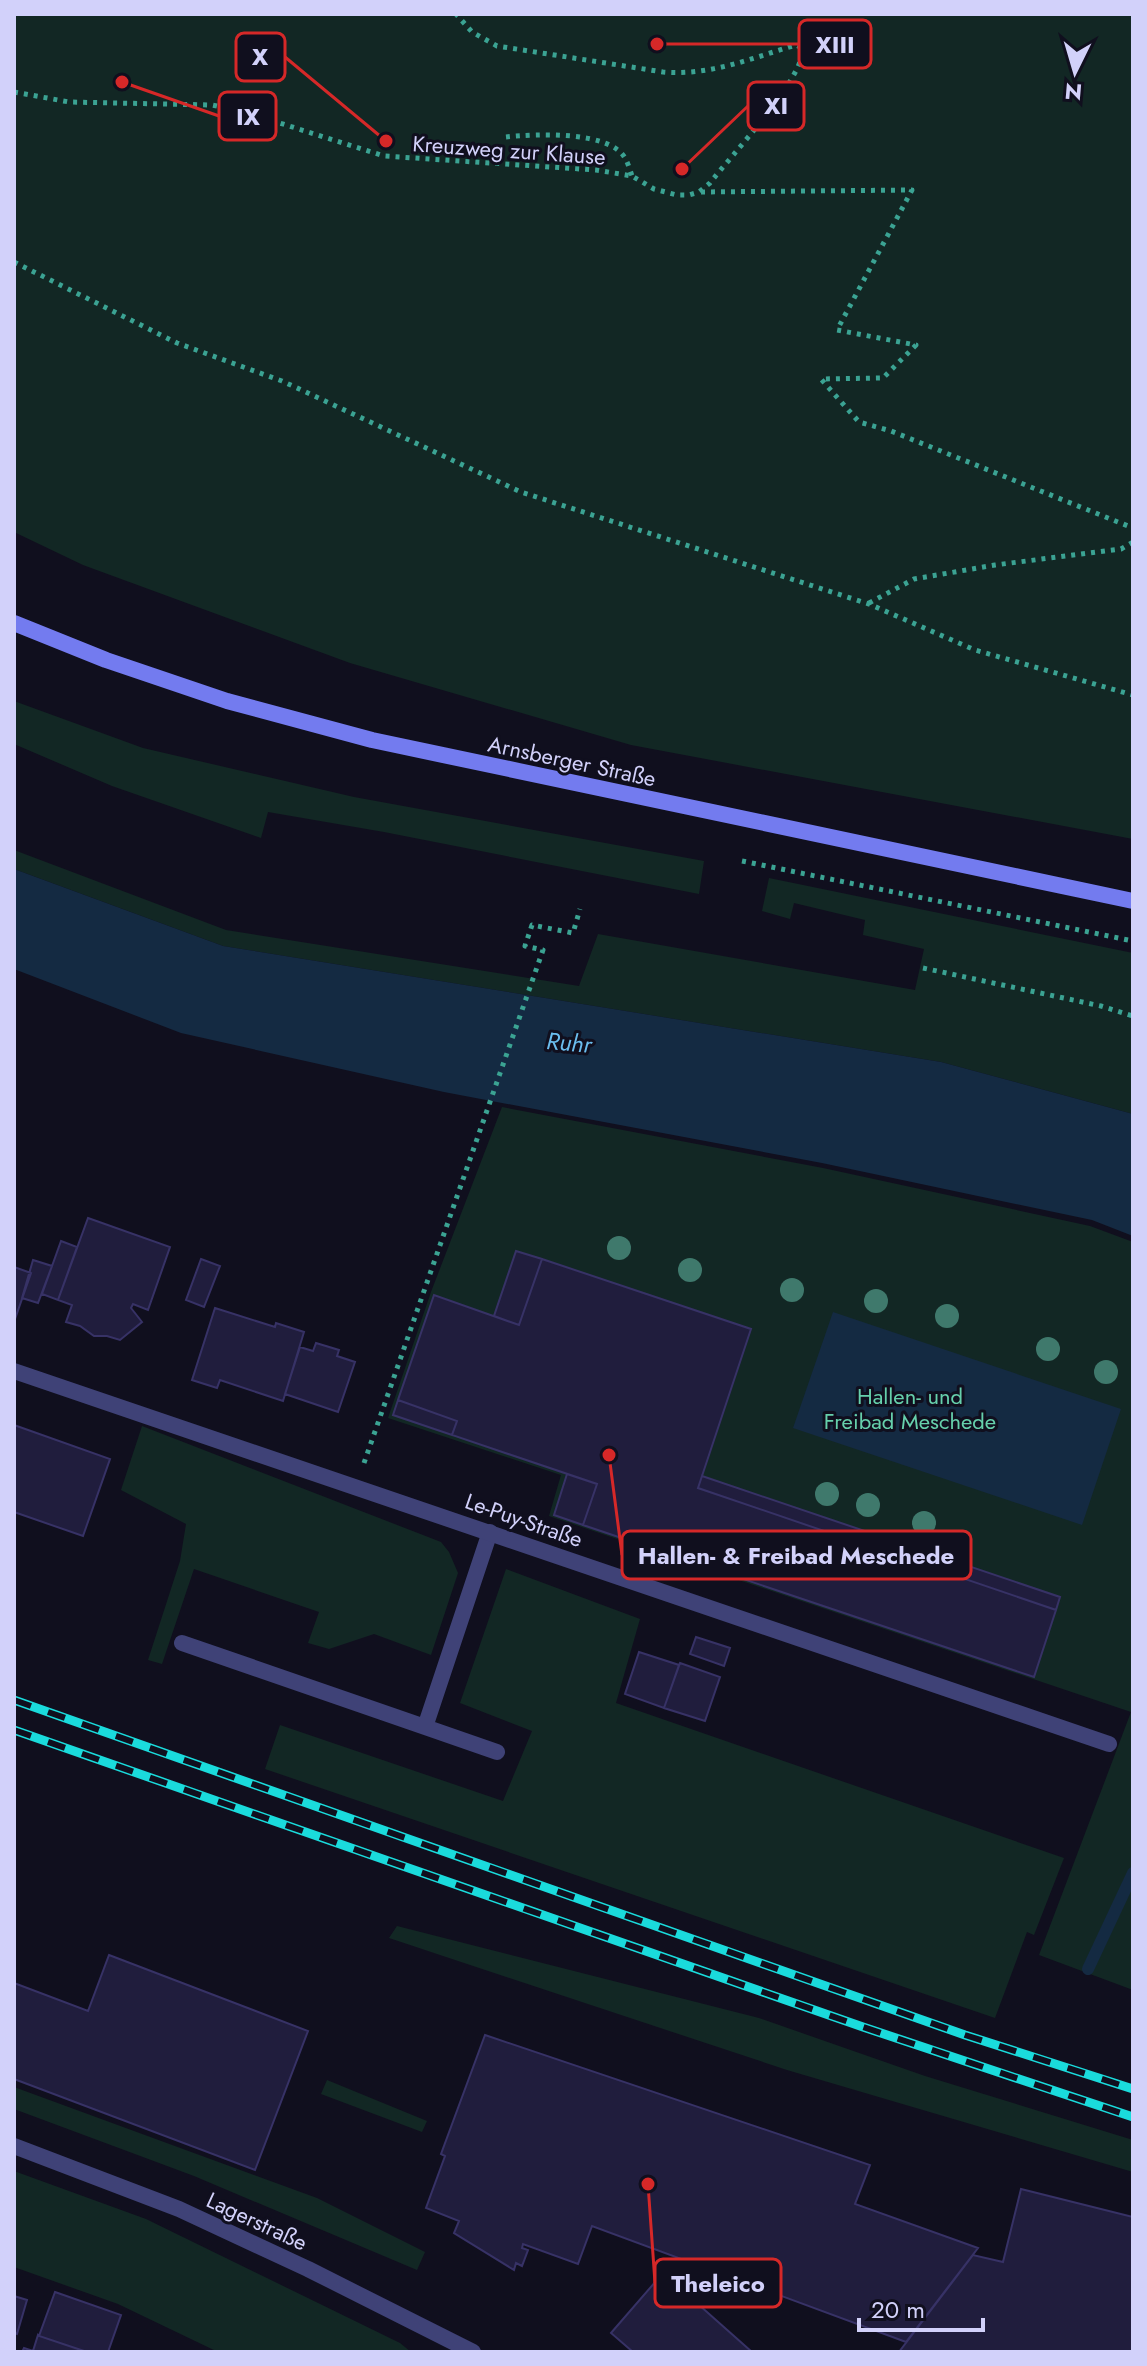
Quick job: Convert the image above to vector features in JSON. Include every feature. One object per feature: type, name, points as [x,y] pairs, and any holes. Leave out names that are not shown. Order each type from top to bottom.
[{"type":"main road","name":"Arnsberger Straße","points":[[14,623],[106,660],[227,701],[372,740],[1133,901]]},
{"type":"street","name":"Le-Puy-Straße","points":[[14,1371],[1109,1744]]},
{"type":"street","points":[[425,1727],[490,1532]]},
{"type":"street","points":[[182,1643],[497,1752]]},
{"type":"street","name":"Lagerstraße","points":[[14,2146],[179,2209],[308,2269],[473,2352]]},
{"type":"path","points":[[456,14],[472,32],[497,46],[663,72],[724,68],[796,45],[802,48],[804,56],[801,65],[779,99],[710,183],[699,192]]},
{"type":"path","name":"Kreuzweg zur Klause","points":[[14,92],[69,102],[212,105],[245,112],[360,150],[407,159],[596,170],[632,176],[654,189],[677,195],[699,192],[912,190],[837,330],[916,345],[883,378],[821,379],[859,422],[891,431],[1133,528]]},
{"type":"path","points":[[506,137],[573,135],[615,148],[625,157],[632,176]]},
{"type":"path","points":[[14,262],[177,343],[282,381],[521,492],[869,604],[975,650],[1133,695]]},
{"type":"path","points":[[869,604],[914,579],[1121,549],[1133,542]]},
{"type":"path","points":[[742,861],[1133,941]]},
{"type":"path","points":[[356,1486],[543,950],[525,946],[532,925],[573,933],[580,909]]},
{"type":"path","points":[[923,968],[1101,1006],[1133,1016]]},
{"type":"green space","points":[[14,14],[1133,14],[1133,839],[631,745],[350,663],[83,565],[14,532]]},
{"type":"green space","points":[[14,701],[143,748],[354,797],[704,861],[699,894],[268,812],[261,838],[112,786],[14,744]]},
{"type":"green space","points":[[14,850],[226,930],[579,986],[598,934],[915,990],[924,949],[863,935],[865,920],[794,903],[790,919],[762,911],[769,878],[1133,953],[1133,1114],[941,1062],[223,946],[14,869]]},
{"type":"green space","name":"Hallen- und Freibad Meschede","points":[[502,1107],[823,1168],[1090,1226],[1133,1242],[1133,1990],[1039,1955],[1131,1712],[549,1516],[561,1475],[388,1418],[431,1292]]},
{"type":"green space","points":[[142,1426],[441,1542],[458,1573],[431,1655],[374,1634],[329,1649],[308,1643],[319,1612],[194,1569],[162,1664],[148,1660],[180,1561],[186,1524],[121,1490]]},
{"type":"green space","points":[[506,1569],[640,1619],[616,1703],[1064,1858],[1034,1935],[1027,1932],[995,2018],[265,1769],[280,1725],[503,1801],[532,1731],[460,1703]]},
{"type":"green space","points":[[397,1926],[759,2018],[925,2076],[1133,2140],[1133,2172],[787,2070],[389,1938]]},
{"type":"green space","points":[[327,2080],[427,2121],[422,2132],[321,2094]]},
{"type":"green space","points":[[14,2087],[317,2198],[425,2252],[417,2270],[194,2176],[14,2109]]},
{"type":"green space","points":[[14,2171],[146,2219],[400,2343],[411,2352],[218,2352],[118,2304],[14,2267]]},
{"type":"water","name":"Ruhr","points":[[14,869],[223,946],[941,1062],[1133,1114],[1133,1236],[1092,1220],[822,1163],[444,1092],[181,1033],[14,969]]},
{"type":"water","points":[[833,1312],[1121,1409],[1082,1525],[793,1428]]},
{"type":"building","points":[[88,1218],[170,1247],[148,1310],[133,1304],[131,1308],[142,1322],[120,1340],[94,1336],[80,1326],[66,1322],[72,1305],[58,1300]]},
{"type":"building","points":[[61,1241],[77,1247],[58,1300],[42,1294]]},
{"type":"building","points":[[516,1251],[542,1259],[519,1325],[494,1316]]},
{"type":"building","points":[[201,1259],[220,1266],[204,1307],[186,1300]]},
{"type":"building","points":[[542,1259],[751,1329],[698,1488],[1056,1610],[1034,1677],[583,1525],[597,1484],[452,1435],[457,1421],[398,1400],[434,1295],[519,1325]]},
{"type":"building","points":[[33,1260],[52,1266],[38,1303],[22,1298]]},
{"type":"building","points":[[14,1267],[31,1273],[15,1319],[14,1319]]},
{"type":"building","points":[[215,1308],[275,1327],[276,1323],[304,1332],[283,1401],[220,1380],[217,1388],[192,1380]]},
{"type":"building","points":[[316,1343],[339,1350],[337,1356],[355,1362],[338,1412],[285,1394],[300,1347],[313,1351]]},
{"type":"building","points":[[398,1400],[457,1421],[452,1435],[393,1415]]},
{"type":"building","points":[[14,1425],[110,1459],[83,1536],[14,1512]]},
{"type":"building","points":[[567,1474],[597,1484],[583,1525],[554,1515]]},
{"type":"building","points":[[702,1476],[1060,1597],[1056,1610],[698,1488]]},
{"type":"building","points":[[696,1637],[730,1648],[724,1666],[690,1654]]},
{"type":"building","points":[[639,1652],[679,1665],[664,1708],[625,1694]]},
{"type":"building","points":[[680,1663],[720,1677],[705,1721],[664,1708]]},
{"type":"building","points":[[109,1955],[308,2031],[255,2170],[14,2079],[14,1983],[88,2011]]},
{"type":"building","points":[[485,2035],[870,2165],[855,2204],[978,2248],[906,2342],[592,2226],[578,2264],[523,2244],[522,2248],[528,2250],[522,2266],[516,2263],[514,2270],[454,2233],[459,2221],[426,2208],[445,2156],[441,2154]]},
{"type":"building","points":[[1021,2189],[1133,2217],[1133,2352],[899,2352],[973,2255],[1003,2262]]},
{"type":"building","points":[[663,2273],[752,2352],[633,2352],[611,2333]]},
{"type":"building","points":[[55,2292],[121,2315],[108,2352],[87,2352],[39,2336]]},
{"type":"building","points":[[14,2296],[27,2300],[17,2334],[14,2333]]},
{"type":"building","points":[[38,2335],[87,2352],[22,2352],[24,2348],[33,2351]]},
{"type":"waterway","points":[[1088,1969],[1133,1873]]},
{"type":"railway","points":[[14,1700],[965,2035],[1133,2089]]},
{"type":"railway","points":[[14,1730],[863,2027],[1133,2117]]},
{"type":"place","name":"XIII","points":[[657,44]]},
{"type":"place","name":"IX","points":[[122,82]]},
{"type":"place","name":"X","points":[[386,141]]},
{"type":"place","name":"XI","points":[[682,169]]},
{"type":"place","name":"Hallen- & Freibad Meschede","points":[[609,1455]]},
{"type":"place","name":"Theleico","points":[[648,2184]]}]
